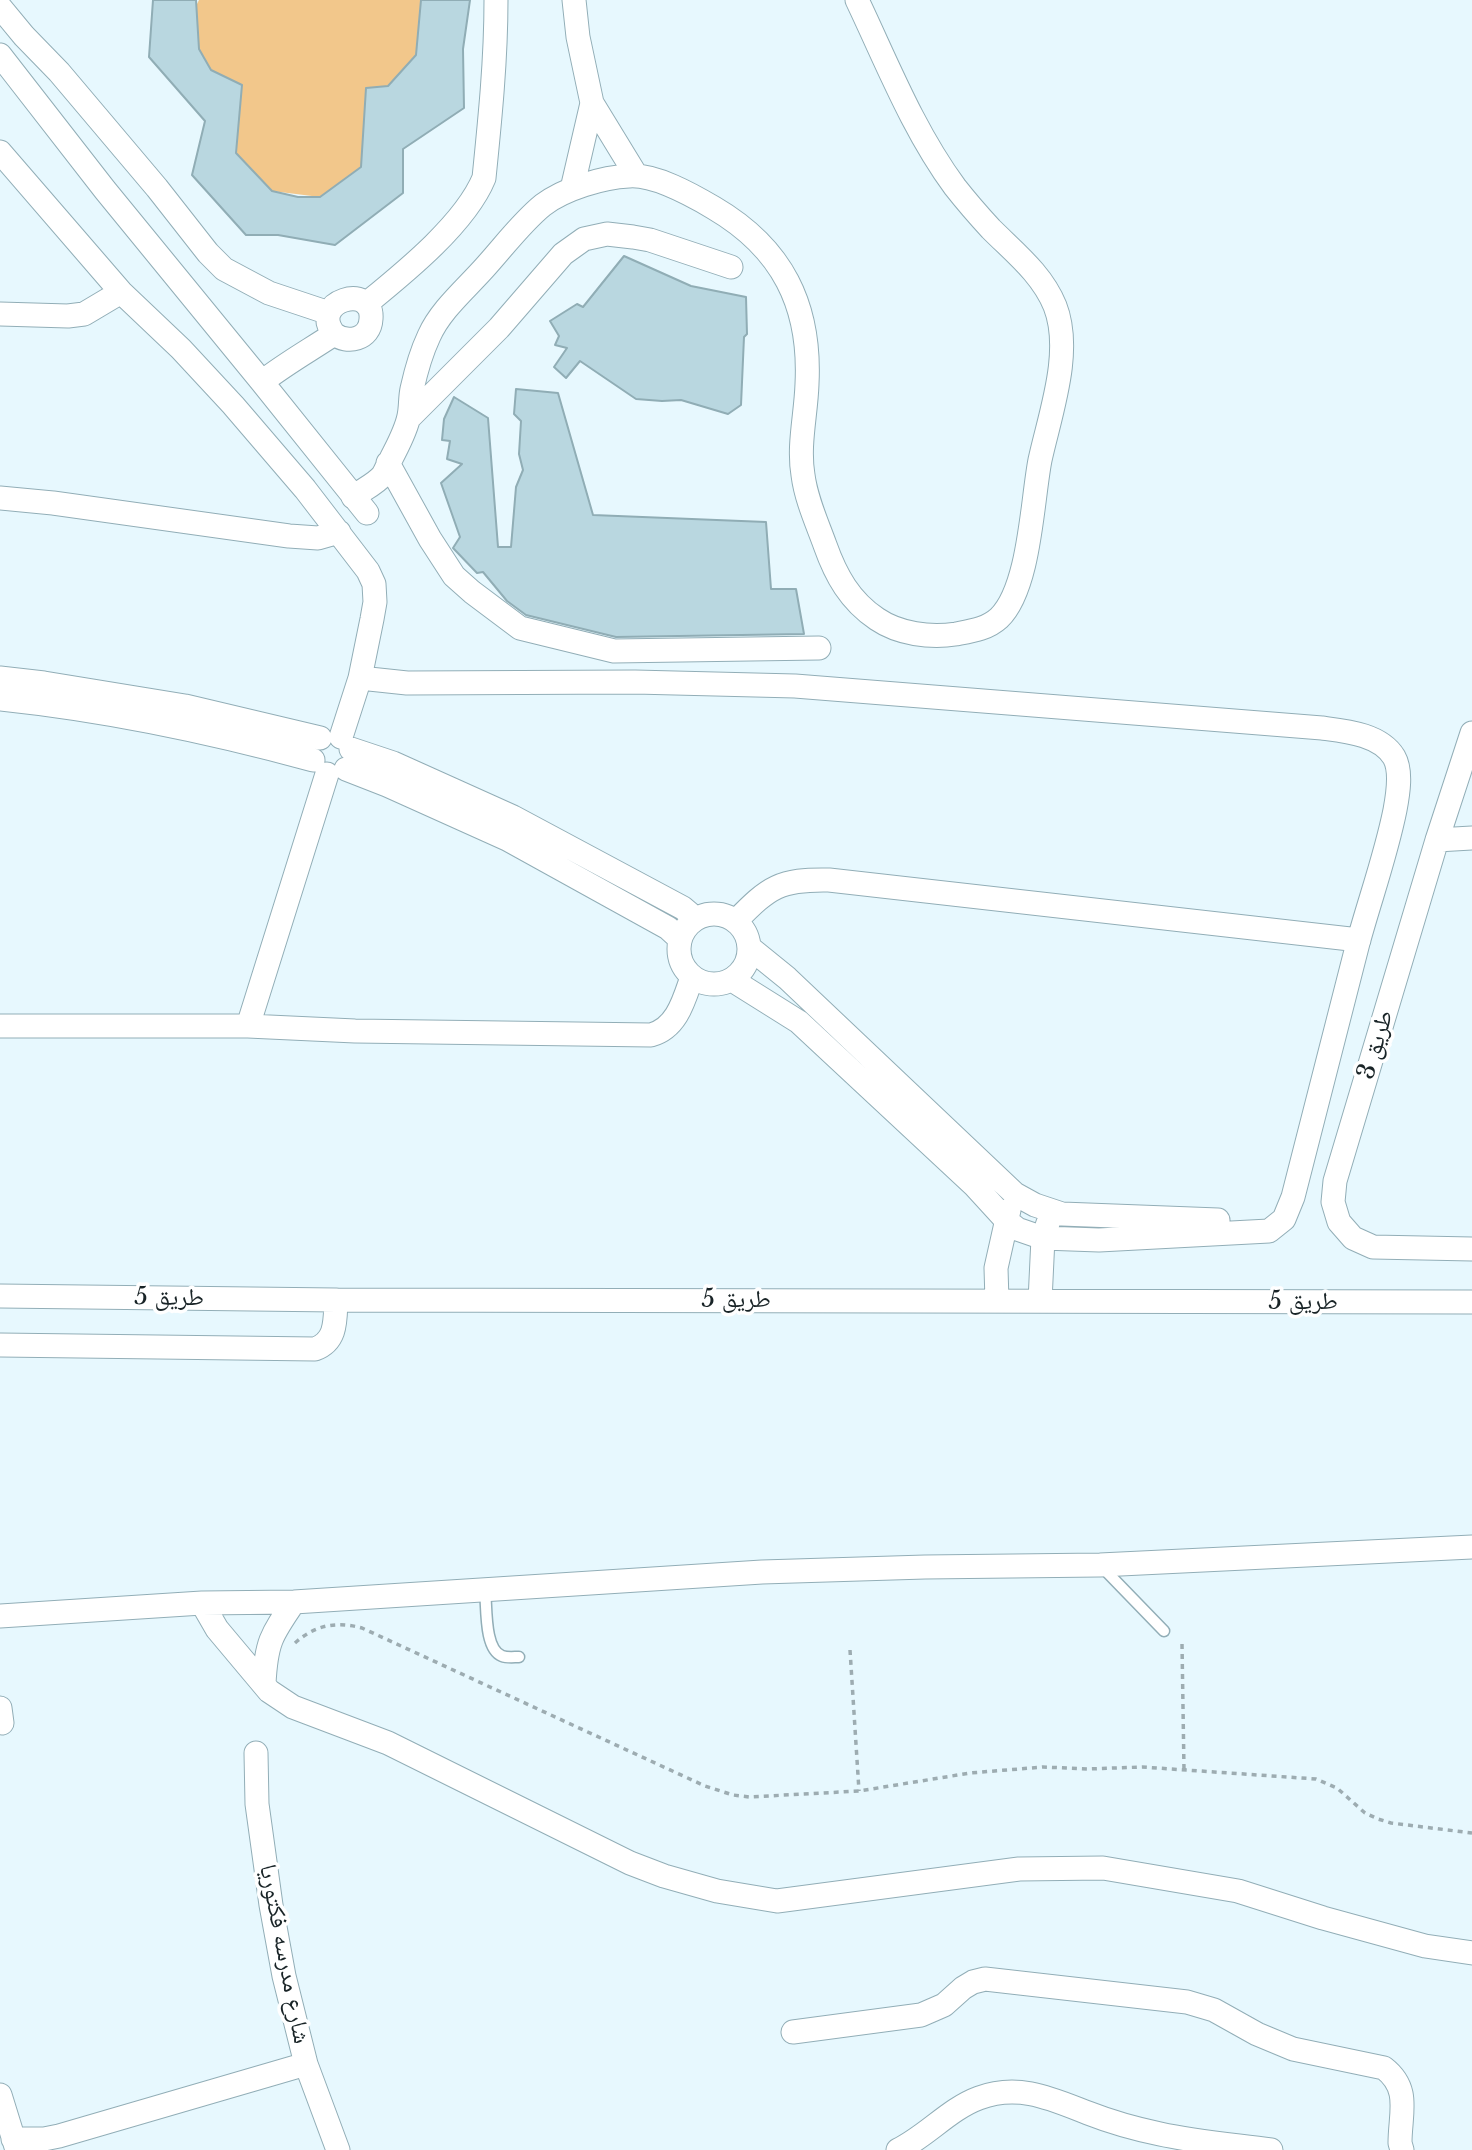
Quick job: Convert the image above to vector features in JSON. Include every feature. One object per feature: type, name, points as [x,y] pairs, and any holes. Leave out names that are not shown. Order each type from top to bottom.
[{"type":"street","points":[[366,304],[398,278],[451,226],[480,188],[484,178],[491,106],[496,47],[496,0]]},
{"type":"street","points":[[574,0],[578,37],[592,103],[636,175]]},
{"type":"street","points":[[0,55],[104,190],[360,505],[388,463],[409,418],[412,391],[430,332],[444,311],[544,205],[572,189],[617,177],[636,175],[667,184],[733,219],[759,240],[794,291],[807,339],[807,384],[801,442],[803,478],[830,558],[855,602],[891,628],[945,635],[980,629],[1000,616],[1013,596],[1022,572],[1039,465],[1062,351],[1062,331],[1055,306],[1037,275],[986,224],[930,150],[857,0]]},
{"type":"street","points":[[0,7],[59,72],[224,269],[332,323],[346,340],[365,334],[371,321],[370,310],[366,304],[357,299],[343,299],[334,306],[332,323],[298,358],[262,382]]},
{"type":"street","points":[[572,189],[592,103]]},
{"type":"street","points":[[0,152],[121,292],[181,349],[233,405],[339,532],[361,560],[374,584],[375,602],[360,678],[333,754],[248,1026]]},
{"type":"street","points":[[409,418],[499,328],[563,254],[584,239],[607,233],[642,239],[731,267]]},
{"type":"street","points":[[0,314],[84,314],[121,292]]},
{"type":"street","points":[[388,463],[454,576],[520,628],[614,651],[819,648]]},
{"type":"street","points":[[0,498],[289,536],[318,538],[339,532]]},
{"type":"street","points":[[0,678],[42,693]]},
{"type":"street","points":[[360,678],[407,684],[635,682],[795,686],[1322,728],[1357,733],[1381,744],[1394,757],[1399,779],[1396,808],[1388,840],[1359,940],[1293,1197],[1284,1219],[1269,1231],[1099,1240],[1043,1238],[1017,1229],[974,1185],[799,1022],[732,980]]},
{"type":"street","points":[[0,699],[42,693],[185,706],[333,754],[393,763],[513,817],[684,908],[696,919]]},
{"type":"street","name":"طريق 3","points":[[1472,733],[1437,839],[1335,1181],[1333,1202],[1339,1222],[1353,1238],[1373,1247],[1472,1249]]},
{"type":"street","points":[[333,754],[387,785],[507,839],[668,928],[680,939]]},
{"type":"street","points":[[1437,839],[1472,838]]},
{"type":"street","points":[[736,921],[761,896],[774,888],[789,882],[829,880],[1359,940]]},
{"type":"street","points":[[716,914],[736,921],[744,929],[750,948],[745,967],[732,980],[719,984],[705,983],[692,977],[683,966],[679,953],[680,939],[686,927],[706,915],[716,914]]},
{"type":"street","points":[[750,948],[787,978],[1015,1194],[1035,1205],[1062,1214],[1167,1219],[1284,1219]]},
{"type":"street","points":[[0,1026],[248,1026],[355,1031],[651,1035],[661,1032],[676,1017],[692,977]]},
{"type":"street","points":[[997,1301],[996,1268],[1006,1220],[1015,1194]]},
{"type":"street","points":[[1040,1301],[1043,1238],[1053,1211]]},
{"type":"street","name":"طريق 5","points":[[0,1296],[336,1300],[1472,1303]]},
{"type":"street","points":[[0,1345],[315,1349],[325,1344],[333,1332],[336,1300]]},
{"type":"street","points":[[0,1616],[202,1603],[294,1602],[762,1572],[1100,1565],[1472,1547]]},
{"type":"street","points":[[264,1684],[265,1659],[269,1644],[276,1628],[294,1602]]},
{"type":"street","points":[[202,1603],[218,1629],[270,1691],[293,1707],[388,1743],[630,1863],[717,1891],[777,1901],[1019,1869],[1103,1868],[1237,1891],[1425,1946],[1472,1953]]},
{"type":"street","name":"شارع مدرسه فكتوريا","points":[[256,1753],[257,1804],[284,1976],[306,2064],[338,2150]]},
{"type":"street","points":[[793,2032],[921,2015],[944,2005],[973,1982],[985,1979],[1187,2002],[1214,2010],[1257,2034],[1293,2049],[1384,2067],[1394,2075],[1400,2086],[1402,2150]]},
{"type":"street","points":[[0,2095],[15,2144],[59,2136],[306,2064]]},
{"type":"street","points":[[898,2150],[924,2135],[961,2107],[980,2098],[1023,2092],[1045,2096],[1111,2122],[1160,2134],[1271,2150]]},
{"type":"lane","points":[[1100,1565],[1164,1631]]},
{"type":"lane","points":[[485,1590],[491,1646],[503,1657],[519,1657]]},
{"type":"path","points":[[295,1643],[319,1627],[348,1624],[362,1628],[705,1786],[733,1795],[749,1797],[859,1791],[970,1773],[1043,1767],[1142,1767],[1316,1779],[1337,1788],[1365,1813],[1378,1819],[1472,1833]]},
{"type":"path","points":[[1182,1644],[1184,1770]]},
{"type":"path","points":[[850,1650],[859,1791]]},
{"type":"shaded area","points":[[199,0],[421,0],[416,55],[361,167],[320,197],[272,191],[236,153],[211,70],[199,49],[196,6]]},
{"type":"building","points":[[153,0],[196,0],[199,49],[211,70],[242,85],[236,153],[272,191],[298,197],[320,197],[361,167],[366,88],[388,86],[416,55],[421,0],[470,0],[463,49],[464,108],[403,149],[403,193],[335,245],[278,235],[246,235],[192,175],[205,121],[149,57]]},
{"type":"building","points":[[624,256],[691,286],[746,297],[747,334],[744,337],[741,405],[728,414],[681,400],[636,399],[580,361],[566,378],[554,367],[567,348],[555,345],[559,336],[550,321],[577,304],[583,307]]},
{"type":"building","points":[[516,389],[558,393],[593,515],[766,522],[771,589],[796,589],[804,634],[616,637],[526,615],[507,601],[483,572],[477,573],[453,548],[460,537],[441,483],[462,464],[447,459],[450,441],[442,440],[444,419],[454,397],[488,418],[498,547],[511,547],[516,487],[523,470],[519,454],[521,421],[514,414]]}]
